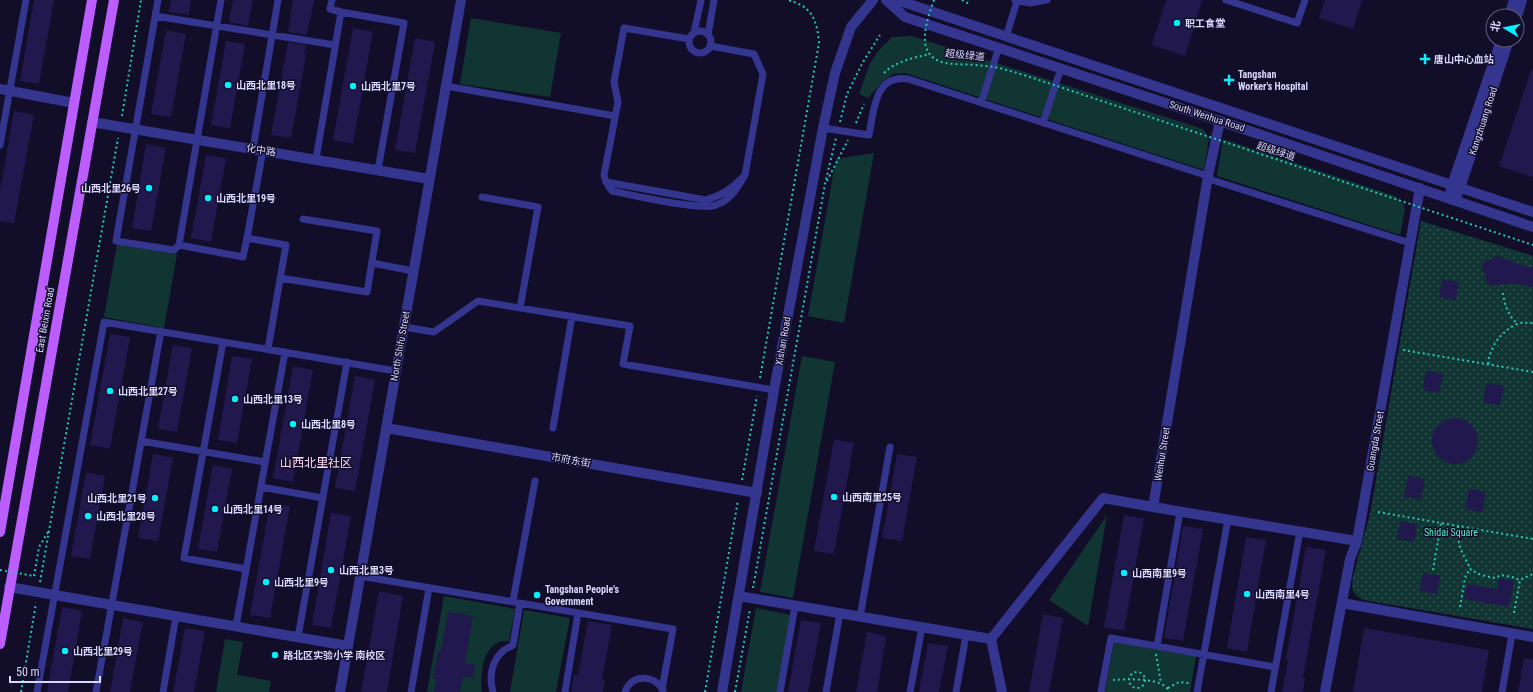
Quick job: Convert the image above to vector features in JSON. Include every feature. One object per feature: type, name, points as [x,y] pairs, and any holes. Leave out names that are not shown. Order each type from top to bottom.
[{"type":"main road","name":"East Beixin Road","points":[[0,532],[1,516],[92,0]]},
{"type":"main road","name":"East Beixin Road","points":[[0,644],[114,0]]},
{"type":"street","name":"North Shifu Street","points":[[340,692],[461,0]]},
{"type":"street","name":"Xishan Road","points":[[722,692],[774,390],[823,128],[835,74],[851,27],[873,0]]},
{"type":"street","name":"South Wenhua Road","points":[[886,0],[905,17],[999,47],[1533,227]]},
{"type":"street","name":"South Wenhua Road","points":[[897,0],[1533,212]]},
{"type":"street","name":"Kangzhuang Road","points":[[1452,199],[1499,48]]},
{"type":"street","name":"Kangzhuang Road","points":[[1456,186],[1506,48]]},
{"type":"street","points":[[5,89],[74,103]]},
{"type":"street","name":"Wenhui Street","points":[[1153,507],[1208,176],[1220,121]]},
{"type":"street","name":"化中路","points":[[92,122],[429,179]]},
{"type":"street","name":"Guangda Street","points":[[1326,692],[1350,559],[1357,541],[1420,188]]},
{"type":"street","name":"市府东街","points":[[386,428],[757,493]]},
{"type":"street","points":[[991,639],[1103,498],[1357,541]]},
{"type":"street","points":[[9,587],[348,646]]},
{"type":"street","points":[[739,596],[991,639]]},
{"type":"street","points":[[1342,603],[1533,637]]},
{"type":"street","points":[[991,639],[1002,692]]},
{"type":"lane","points":[[0,145],[5,89],[26,0]]},
{"type":"lane","points":[[158,0],[116,241],[174,250],[179,245],[221,0]]},
{"type":"lane","points":[[179,245],[243,257],[247,238],[272,36],[278,0]]},
{"type":"lane","points":[[332,0],[330,9],[404,23],[378,170]]},
{"type":"lane","points":[[701,0],[694,33],[689,39],[689,46],[694,52],[698,53],[705,52],[710,46],[708,35],[714,0]]},
{"type":"lane","points":[[1006,37],[1016,0],[1030,3],[1047,0]]},
{"type":"lane","points":[[1226,0],[1242,3],[1297,23],[1305,0]]},
{"type":"lane","points":[[316,159],[341,12]]},
{"type":"lane","points":[[155,16],[335,45]]},
{"type":"lane","points":[[689,39],[624,28],[614,82],[618,102],[604,175],[612,192],[700,207],[715,206],[734,194],[745,175],[763,74],[754,54],[710,46]]},
{"type":"lane","points":[[694,33],[702,31],[708,35]]},
{"type":"lane","points":[[981,103],[999,47]]},
{"type":"lane","points":[[1043,123],[1061,68]]},
{"type":"lane","points":[[823,128],[869,135],[878,93],[890,80],[900,78],[908,79],[1208,176],[1212,180],[1410,243]]},
{"type":"lane","points":[[446,86],[615,116]]},
{"type":"lane","points":[[482,197],[538,207],[520,308]]},
{"type":"lane","points":[[280,278],[367,292],[377,231],[303,219]]},
{"type":"lane","points":[[247,238],[286,245],[268,349]]},
{"type":"lane","points":[[372,263],[413,271]]},
{"type":"lane","points":[[404,327],[434,332],[478,301],[572,316],[630,326],[623,364],[774,390]]},
{"type":"lane","points":[[553,428],[572,316]]},
{"type":"lane","points":[[37,692],[104,322],[396,371]]},
{"type":"lane","points":[[96,692],[161,331]]},
{"type":"lane","points":[[223,342],[184,558],[246,569]]},
{"type":"lane","points":[[236,626],[285,352]]},
{"type":"lane","points":[[298,637],[347,362]]},
{"type":"lane","points":[[141,441],[265,462]]},
{"type":"lane","points":[[860,617],[890,447]]},
{"type":"lane","points":[[493,692],[490,681],[493,665],[502,651],[513,645],[517,602],[535,481]]},
{"type":"lane","points":[[261,487],[323,498]]},
{"type":"lane","points":[[1156,648],[1180,512]]},
{"type":"lane","points":[[1198,688],[1228,520]]},
{"type":"lane","points":[[1271,692],[1300,531]]},
{"type":"lane","points":[[360,576],[673,629],[663,690]]},
{"type":"lane","points":[[411,692],[430,588]]},
{"type":"lane","points":[[780,692],[795,606]]},
{"type":"lane","points":[[565,692],[578,613]]},
{"type":"lane","points":[[826,692],[840,613]]},
{"type":"lane","points":[[163,692],[176,616]]},
{"type":"lane","points":[[910,692],[922,627]]},
{"type":"lane","points":[[1502,692],[1512,634]]},
{"type":"lane","points":[[956,692],[966,635]]},
{"type":"lane","points":[[1101,692],[1111,638],[1156,648],[1275,667]]},
{"type":"lane","points":[[625,692],[629,684],[641,678],[653,680],[663,690]]},
{"type":"path","points":[[21,692],[141,0]]},
{"type":"path","points":[[705,692],[818,43],[817,25],[814,17],[806,9],[794,1],[786,0]]},
{"type":"path","points":[[881,76],[890,67],[905,60],[930,54],[925,44],[924,34],[926,22],[934,0]]},
{"type":"path","points":[[962,0],[969,4]]},
{"type":"path","points":[[735,692],[825,184],[847,94],[862,62],[880,35]]},
{"type":"path","name":"超级绿道","points":[[930,54],[935,59],[944,63],[998,67],[1027,76],[1533,245]]},
{"type":"path","points":[[1503,293],[1504,301],[1513,320],[1518,324]]},
{"type":"path","points":[[1488,364],[1489,355],[1496,340],[1518,324],[1533,323]]},
{"type":"path","points":[[1403,350],[1533,372]]},
{"type":"path","points":[[1378,512],[1533,539]]},
{"type":"path","points":[[1433,570],[1441,523]]},
{"type":"path","points":[[1458,526],[1460,550],[1471,570],[1481,575],[1495,578],[1501,575],[1520,580],[1533,574]]},
{"type":"path","points":[[0,570],[34,576],[39,548],[50,529]]},
{"type":"path","points":[[1460,607],[1465,578],[1467,573],[1471,570]]},
{"type":"path","points":[[1514,613],[1520,580]]},
{"type":"path","points":[[1156,648],[1160,683]]},
{"type":"path","points":[[1137,672],[1143,676],[1145,681],[1141,688],[1136,688],[1129,684],[1129,678],[1132,674],[1137,672]]},
{"type":"path","points":[[1103,681],[1129,678],[1160,683],[1168,688],[1169,692]]},
{"type":"path","points":[[1168,688],[1179,682],[1198,688]]},
{"type":"green space","points":[[471,18],[561,33],[550,97],[460,84]]},
{"type":"green space","points":[[912,36],[1203,129],[1209,138],[1204,170],[905,73],[893,74],[883,81],[868,98],[859,94],[870,63],[879,50],[892,37]]},
{"type":"green space","points":[[1223,139],[1395,196],[1403,203],[1405,210],[1400,235],[1217,176]]},
{"type":"green space","points":[[874,153],[844,323],[808,316],[836,159]]},
{"type":"green space","name":"Shidai Square","points":[[1421,221],[1533,256],[1533,629],[1363,600],[1354,593],[1352,588],[1353,577],[1370,514]]},
{"type":"green space","points":[[117,244],[177,254],[164,328],[104,317]]},
{"type":"green space","points":[[802,356],[835,362],[793,598],[760,592]]},
{"type":"green space","points":[[1107,515],[1088,626],[1049,600]]},
{"type":"green space","points":[[444,596],[515,609],[509,641],[501,641],[497,643],[488,652],[485,658],[481,679],[482,692],[427,692]]},
{"type":"green space","points":[[756,608],[791,615],[777,692],[741,692]]},
{"type":"green space","points":[[524,610],[570,618],[556,692],[510,692]]},
{"type":"green space","points":[[225,639],[243,642],[237,675],[271,681],[269,692],[216,692]]},
{"type":"green space","points":[[1114,642],[1196,656],[1190,692],[1105,692]]},
{"type":"building","points":[[34,0],[54,0],[39,84],[20,81]]},
{"type":"building","points":[[171,0],[191,0],[189,15],[169,12]]},
{"type":"building","points":[[233,0],[253,0],[248,26],[229,22]]},
{"type":"building","points":[[293,0],[314,0],[307,35],[288,32]]},
{"type":"building","name":"职工食堂","points":[[1166,0],[1202,0],[1185,56],[1152,45]]},
{"type":"building","points":[[1325,0],[1362,0],[1353,29],[1319,18]]},
{"type":"building","name":"山西北里7号","points":[[353,28],[373,32],[353,144],[333,140]]},
{"type":"building","points":[[166,30],[186,34],[171,117],[151,114]]},
{"type":"building","points":[[415,38],[435,42],[415,153],[395,150]]},
{"type":"building","name":"山西北里18号","points":[[226,41],[245,44],[230,128],[211,125]]},
{"type":"building","points":[[288,42],[306,45],[304,54],[306,55],[291,138],[271,135]]},
{"type":"building","points":[[1531,70],[1533,70],[1533,177],[1499,166]]},
{"type":"building","points":[[14,111],[34,115],[14,223],[0,221],[0,191]]},
{"type":"building","name":"山西北里26号","points":[[146,144],[166,148],[151,231],[132,228]]},
{"type":"building","name":"山西北里19号","points":[[206,155],[226,158],[211,242],[191,238]]},
{"type":"building","points":[[1497,256],[1533,268],[1533,287],[1510,283],[1493,286],[1488,284],[1485,277],[1486,275],[1482,269],[1482,265],[1487,260]]},
{"type":"building","points":[[1442,279],[1459,282],[1456,300],[1439,297]]},
{"type":"building","name":"山西北里27号","points":[[110,334],[130,337],[110,449],[90,445]]},
{"type":"building","points":[[173,345],[192,348],[177,432],[158,429]]},
{"type":"building","name":"山西北里13号","points":[[232,356],[252,359],[237,443],[218,440]]},
{"type":"building","name":"山西北里8号","points":[[293,366],[313,370],[293,482],[273,478]]},
{"type":"building","points":[[1426,371],[1443,374],[1439,393],[1423,390]]},
{"type":"building","points":[[355,376],[375,380],[355,491],[335,488]]},
{"type":"building","points":[[1487,383],[1504,386],[1500,405],[1483,402]]},
{"type":"building","points":[[1451,418],[1459,418],[1468,422],[1474,428],[1478,441],[1474,454],[1468,460],[1459,464],[1451,464],[1442,460],[1436,454],[1432,445],[1432,437],[1436,428],[1442,422]]},
{"type":"building","name":"山西南里25号","points":[[834,439],[854,443],[834,554],[814,551]]},
{"type":"building","name":"山西北里21号","points":[[153,454],[173,458],[158,541],[138,538]]},
{"type":"building","points":[[897,454],[917,457],[902,541],[882,538]]},
{"type":"building","name":"山西北里14号","points":[[213,465],[232,469],[217,552],[198,549]]},
{"type":"building","name":"山西北里28号","points":[[86,472],[105,476],[90,559],[71,556]]},
{"type":"building","points":[[1408,476],[1425,479],[1421,499],[1404,497]]},
{"type":"building","points":[[1469,489],[1486,492],[1482,512],[1465,509]]},
{"type":"building","name":"山西北里9号","points":[[270,503],[290,506],[270,618],[250,615]]},
{"type":"building","name":"山西北里3号","points":[[331,513],[351,516],[331,628],[312,625]]},
{"type":"building","name":"山西南里9号","points":[[1124,515],[1144,519],[1124,631],[1104,627]]},
{"type":"building","points":[[1400,521],[1417,524],[1414,542],[1397,539]]},
{"type":"building","points":[[1183,526],[1203,529],[1183,641],[1164,638]]},
{"type":"building","name":"山西南里4号","points":[[1246,537],[1266,540],[1247,652],[1227,648]]},
{"type":"building","points":[[1306,547],[1326,550],[1303,678],[1305,679],[1303,692],[1282,692],[1288,659],[1286,659]]},
{"type":"building","points":[[1423,573],[1440,576],[1437,594],[1420,591]]},
{"type":"building","points":[[1499,578],[1514,581],[1509,607],[1464,599],[1467,584],[1497,589]]},
{"type":"building","points":[[379,591],[403,596],[387,692],[361,692]]},
{"type":"building","name":"山西北里29号","points":[[62,607],[82,611],[68,692],[47,692]]},
{"type":"building","points":[[448,612],[473,616],[465,663],[475,665],[473,678],[463,676],[460,692],[434,692],[437,679],[433,679],[438,652],[441,652]]},
{"type":"building","points":[[1043,614],[1063,618],[1049,692],[1029,692]]},
{"type":"building","points":[[123,618],[143,622],[130,692],[110,692]]},
{"type":"building","points":[[801,620],[821,623],[808,692],[788,692]]},
{"type":"building","points":[[588,621],[612,625],[602,679],[605,680],[603,692],[571,692],[574,674],[578,675]]},
{"type":"building","points":[[185,628],[205,631],[194,692],[173,692]]},
{"type":"building","points":[[1364,628],[1489,650],[1482,692],[1353,692]]},
{"type":"building","points":[[867,632],[886,636],[877,692],[856,692]]},
{"type":"building","points":[[928,643],[948,646],[939,692],[919,692]]},
{"type":"building","points":[[1524,658],[1533,659],[1533,692],[1518,692]]},
{"type":"place","name":"职工食堂","points":[[1177,23]]},
{"type":"place","name":"唐山中心血站","points":[[1425,59]]},
{"type":"place","name":"Tangshan Worker's Hospital","points":[[1229,80]]},
{"type":"place","name":"山西北里18号","points":[[228,85]]},
{"type":"place","name":"山西北里7号","points":[[353,86]]},
{"type":"place","name":"山西北里26号","points":[[149,188]]},
{"type":"place","name":"山西北里19号","points":[[208,198]]},
{"type":"place","name":"山西北里27号","points":[[110,391]]},
{"type":"place","name":"山西北里13号","points":[[235,399]]},
{"type":"place","name":"山西北里8号","points":[[293,424]]},
{"type":"place","name":"山西南里25号","points":[[834,497]]},
{"type":"place","name":"山西北里21号","points":[[155,498]]},
{"type":"place","name":"山西北里14号","points":[[215,509]]},
{"type":"place","name":"山西北里28号","points":[[88,516]]},
{"type":"place","name":"山西北里3号","points":[[331,570]]},
{"type":"place","name":"山西南里9号","points":[[1124,573]]},
{"type":"place","name":"山西北里9号","points":[[266,582]]},
{"type":"place","name":"山西南里4号","points":[[1247,594]]},
{"type":"place","name":"Tangshan People's Government","points":[[537,595]]},
{"type":"place","name":"山西北里29号","points":[[65,651]]},
{"type":"place","name":"路北区实验小学 南校区","points":[[275,655]]},
{"type":"district","name":"山西北里社区","points":[[316,463]]}]
